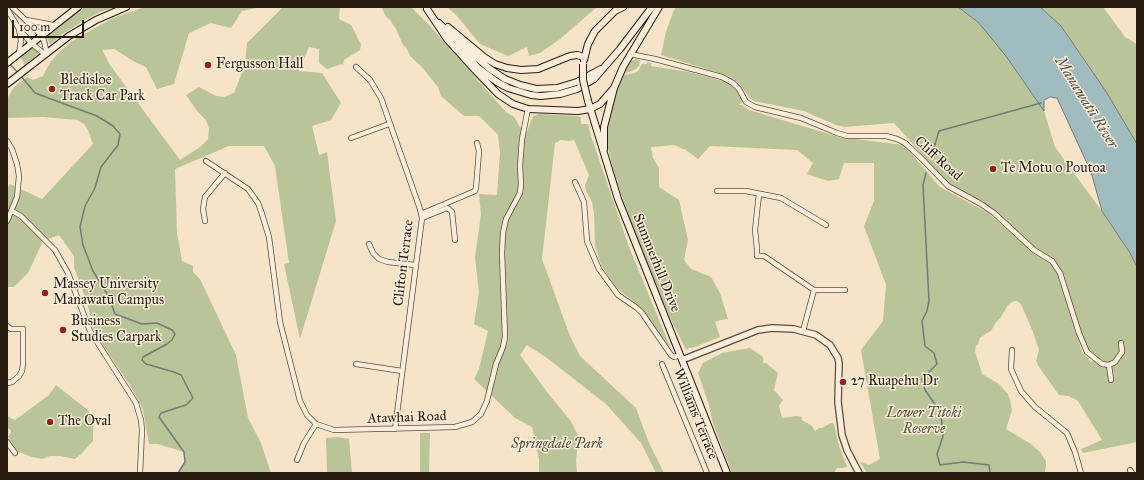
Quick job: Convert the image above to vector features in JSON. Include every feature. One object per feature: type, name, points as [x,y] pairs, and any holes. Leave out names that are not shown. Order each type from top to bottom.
[{"type":"main road","points":[[7,63],[53,25],[78,7]]},
{"type":"main road","points":[[8,84],[69,36],[107,14],[126,7]]},
{"type":"main road","points":[[426,8],[484,57],[495,64],[506,68],[521,70],[538,68],[570,56],[577,55],[584,60],[588,44],[595,32],[615,11],[623,7]]},
{"type":"main road","points":[[426,8],[458,42],[470,59],[487,75],[508,88],[532,95],[551,95],[573,90],[588,84],[594,79],[620,49],[652,7]]},
{"type":"main road","points":[[606,162],[604,127],[614,88],[630,54],[659,7]]},
{"type":"main road","points":[[426,8],[447,39],[492,88],[508,101],[528,109],[590,110],[600,104],[614,88]]},
{"type":"main road","name":"Summerhill Drive","points":[[584,60],[583,80],[590,110],[618,199],[727,473]]},
{"type":"street","points":[[12,7],[41,35],[47,54]]},
{"type":"street","points":[[7,9],[19,29],[31,43],[47,54]]},
{"type":"street","points":[[27,20],[53,25]]},
{"type":"street","points":[[18,53],[21,46],[19,29]]},
{"type":"street","name":"Cliff Road","points":[[630,54],[655,59],[722,77],[733,83],[739,89],[746,102],[755,107],[801,118],[847,136],[886,136],[905,143],[913,149],[948,186],[994,213],[1034,250],[1052,261],[1060,273],[1082,343],[1087,352],[1094,358],[1102,364],[1110,366]]},
{"type":"street","name":"Clifton Terrace","points":[[356,67],[366,76],[379,92],[421,216],[395,429]]},
{"type":"street","name":"Atawhai Road","points":[[316,424],[334,430],[449,428],[472,422],[481,414],[487,401],[496,364],[503,347],[505,336],[502,253],[503,233],[506,219],[520,193],[522,184],[520,166],[522,140],[528,109]]},
{"type":"street","points":[[351,138],[389,124]]},
{"type":"street","points":[[7,141],[12,149],[19,176],[17,197],[7,221]]},
{"type":"street","points":[[421,216],[475,192],[479,150],[477,143]]},
{"type":"street","points":[[206,161],[248,189],[258,203],[269,237],[280,322],[300,401],[307,415],[316,424],[304,443],[297,460]]},
{"type":"street","points":[[205,221],[203,209],[205,197],[225,173]]},
{"type":"street","points":[[575,182],[584,202],[587,241],[599,269],[618,295],[642,313],[671,355],[674,357],[681,358],[758,330],[784,328],[803,331],[823,340],[830,345],[838,358],[838,402],[840,424],[847,450],[859,473]]},
{"type":"street","points":[[716,191],[746,191],[781,198],[826,225]]},
{"type":"street","points":[[759,194],[755,230],[757,249],[756,256],[764,256],[814,290],[845,290]]},
{"type":"street","points":[[421,216],[447,208],[449,209],[452,212],[456,240]]},
{"type":"street","points":[[12,211],[21,216],[55,250],[68,273],[90,331],[136,403],[142,430],[140,473]]},
{"type":"street","points":[[369,244],[372,253],[382,260],[415,266]]},
{"type":"street","points":[[803,331],[814,290]]},
{"type":"street","points":[[7,326],[11,329],[23,329],[22,371],[12,382],[7,383]]},
{"type":"street","points":[[1111,380],[1110,366],[1122,352],[1121,342]]},
{"type":"street","points":[[1012,350],[1012,369],[1021,391],[1035,407],[1067,433],[1075,452],[1081,473]]},
{"type":"street","points":[[356,364],[402,371]]},
{"type":"street","name":"Williams Terrace","points":[[662,364],[707,473]]},
{"type":"street","points":[[7,442],[15,453]]},
{"type":"green space","points":[[85,7],[116,7],[100,12],[83,21],[61,35],[50,45],[44,36]]},
{"type":"green space","points":[[145,7],[261,7],[242,11],[231,28],[211,23],[189,33],[174,84],[157,89],[146,67],[114,49],[102,50],[110,65],[180,160],[200,147],[208,139],[209,129],[206,120],[197,111],[186,95],[199,87],[216,96],[224,97],[234,93],[245,65],[247,43],[283,7],[340,7],[339,19],[351,25],[361,44],[360,50],[344,60],[343,66],[342,64],[327,69],[319,63],[319,49],[309,47],[299,71],[322,73],[341,103],[331,120],[312,126],[319,155],[327,152],[336,221],[300,339],[284,264],[289,263],[275,166],[264,146],[229,146],[175,169],[177,233],[182,261],[193,266],[193,272],[200,279],[236,355],[248,418],[261,443],[271,473],[178,473],[185,462],[184,452],[158,444],[149,444],[143,410],[133,390],[98,338],[92,325],[88,306],[74,267],[74,256],[59,235],[43,241],[28,273],[14,287],[7,287],[7,189],[10,184],[42,199],[93,144],[84,124],[77,120],[43,117],[7,118],[7,99],[14,87],[27,77],[33,80],[43,76],[49,64],[59,52],[72,41],[113,18]]},
{"type":"green space","name":"Springdale Park","points":[[380,7],[411,7],[430,26],[506,112],[514,117],[523,132],[527,132],[533,116],[539,114],[578,116],[581,118],[581,124],[588,124],[629,247],[671,349],[640,307],[616,287],[601,265],[595,246],[594,213],[592,202],[586,191],[585,185],[589,175],[574,140],[561,140],[555,143],[542,259],[570,336],[580,356],[636,408],[649,443],[664,473],[656,473],[641,443],[606,404],[547,358],[527,345],[520,355],[570,420],[579,437],[576,460],[577,473],[539,473],[539,459],[532,427],[515,418],[474,379],[479,369],[488,331],[474,324],[479,292],[475,258],[481,214],[479,194],[497,195],[500,153],[498,135],[479,116],[464,116],[441,96],[438,87],[422,67],[410,56],[396,29]]},
{"type":"green space","points":[[447,7],[597,7],[560,39],[540,53],[529,56],[527,47],[508,56],[480,44],[456,15]]},
{"type":"green space","name":"Lower Titoki Reserve","points":[[676,7],[958,7],[978,22],[1007,56],[1044,111],[1055,147],[1112,225],[1137,267],[1137,442],[1083,453],[1081,449],[1102,440],[1078,401],[1069,396],[1059,395],[1039,367],[1036,361],[1039,350],[1033,332],[1021,304],[1014,301],[1008,305],[991,331],[980,338],[978,344],[976,345],[975,351],[982,374],[999,384],[1008,394],[1012,410],[1006,429],[1031,444],[1040,452],[1046,461],[1045,473],[867,473],[860,462],[869,465],[880,459],[861,350],[883,321],[886,285],[864,226],[874,201],[874,163],[844,163],[839,179],[828,181],[807,174],[813,163],[797,150],[710,146],[698,159],[686,150],[674,145],[651,147],[653,158],[659,168],[659,187],[679,200],[688,240],[684,260],[691,269],[711,277],[720,293],[728,319],[715,322],[720,337],[692,348],[688,348],[688,350],[685,348],[667,311],[635,233],[616,179],[608,149],[608,126],[618,87],[628,65],[636,59],[640,60],[639,66],[625,75],[635,73],[642,64],[647,64],[647,62],[651,63],[651,66],[689,72],[723,81],[732,86],[743,101],[739,105],[742,105],[749,110],[839,137],[904,145],[940,187],[988,213],[1030,249],[1050,263],[1059,276],[1082,352],[1091,362],[1097,357],[1088,349],[1083,340],[1062,272],[1054,261],[1031,244],[1003,219],[953,187],[894,123],[844,127],[836,125],[804,111],[754,101],[736,81],[729,76],[661,55],[666,32]]},
{"type":"green space","points":[[1040,7],[1103,7],[1125,37],[1137,44],[1137,144],[1107,93],[1061,26]]},
{"type":"green space","points":[[32,46],[40,52],[24,66],[20,56]]},
{"type":"green space","points":[[750,348],[763,357],[763,363],[766,363],[778,373],[774,390],[783,400],[779,406],[782,418],[796,416],[802,417],[802,420],[812,426],[815,431],[831,423],[834,424],[839,446],[847,467],[837,468],[834,473],[732,473],[714,426],[709,405],[698,373],[703,363],[722,353]]},
{"type":"green space","name":"The Oval","points":[[56,385],[89,411],[93,417],[93,441],[75,459],[50,456],[42,459],[16,451],[8,437],[11,430],[7,428],[7,416],[15,420],[49,395]]},
{"type":"green space","points":[[420,433],[430,433],[429,473],[420,473]]},
{"type":"green space","points":[[338,437],[349,439],[352,473],[327,473],[326,438]]},
{"type":"water","name":"Manawatū River","points":[[958,7],[1040,7],[1061,26],[1107,93],[1137,144],[1137,267],[1130,253],[1102,211],[1091,172],[1057,98],[1050,97],[1044,100],[1044,111],[1006,56],[978,22]]},
{"type":"waterway","points":[[10,64],[18,73]]},
{"type":"waterway","points":[[21,76],[35,93],[97,116],[113,126],[120,134],[118,145],[101,167],[95,188],[85,206],[80,227],[83,245],[93,271],[109,297],[115,314],[142,324],[157,323],[172,330],[175,334],[172,340],[167,344],[143,357],[142,360],[146,364],[181,375],[193,398],[186,405],[161,413],[159,417],[184,452],[185,462],[178,473]]},
{"type":"waterway","points":[[931,157],[939,131],[1041,103]]},
{"type":"waterway","points":[[926,173],[923,185],[929,301],[927,311],[922,321],[925,346],[934,353],[937,364],[922,379],[925,390],[941,413],[943,436],[937,454],[940,465],[963,462],[989,465],[990,473]]},
{"type":"place","name":"Fergusson Hall","points":[[208,65]]},
{"type":"place","name":"Bledisloe Track Car Park","points":[[52,89]]},
{"type":"place","name":"Te Motu o Poutoa","points":[[993,169]]},
{"type":"place","name":"Massey University Manawatū Campus","points":[[45,293]]},
{"type":"place","name":"Business Studies Carpark","points":[[63,330]]},
{"type":"place","name":"27 Ruapehu Dr","points":[[843,382]]},
{"type":"place","name":"The Oval","points":[[50,422]]}]
